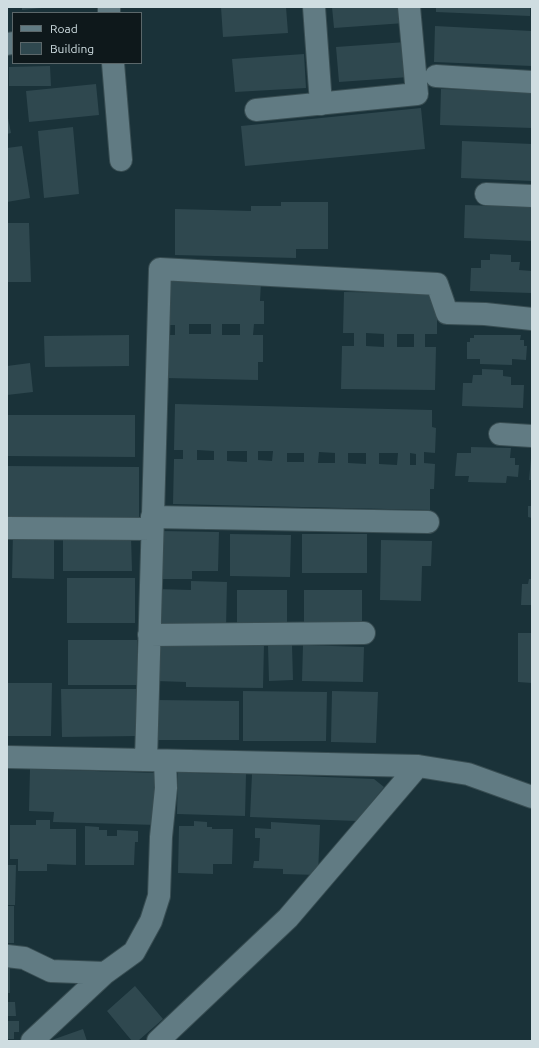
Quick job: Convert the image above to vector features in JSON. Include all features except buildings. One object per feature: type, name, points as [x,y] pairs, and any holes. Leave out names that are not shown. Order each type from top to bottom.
[{"type":"street","points":[[314,7],[321,104]]},
{"type":"street","points":[[256,110],[417,94],[409,7]]},
{"type":"street","points":[[113,64],[121,160]]},
{"type":"street","points":[[436,76],[532,82]]},
{"type":"street","points":[[486,194],[532,196]]},
{"type":"street","points":[[32,1041],[105,973],[134,952],[151,921],[159,896],[161,837],[166,788],[156,760],[149,635],[160,268],[437,284],[447,313],[485,314],[532,319]]},
{"type":"street","points":[[500,434],[532,436]]},
{"type":"street","points":[[7,528],[152,523],[428,522]]},
{"type":"street","points":[[149,635],[364,633]]},
{"type":"street","points":[[7,757],[418,766],[468,774],[532,797]]},
{"type":"street","points":[[158,1041],[288,918],[418,766]]},
{"type":"street","points":[[7,956],[24,958],[51,972],[105,973]]}]
